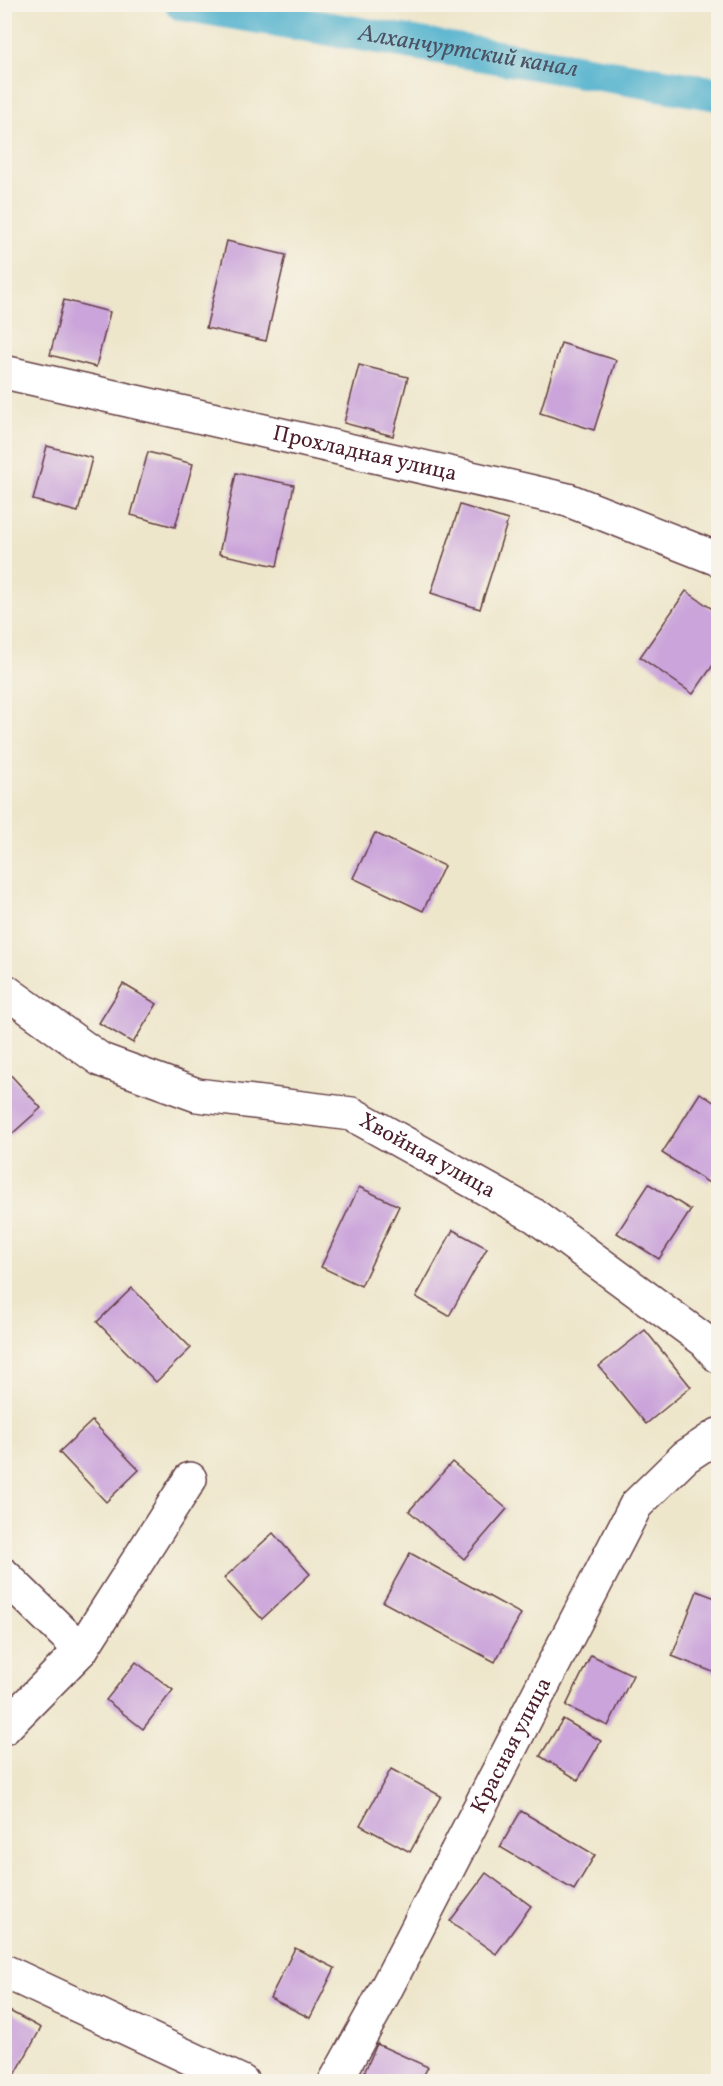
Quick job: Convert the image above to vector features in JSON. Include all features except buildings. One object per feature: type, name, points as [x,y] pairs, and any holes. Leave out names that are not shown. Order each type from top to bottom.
[{"type":"street","name":"Прохладная улица","points":[[4,372],[568,500],[718,559]]},
{"type":"street","name":"Хвойная улица","points":[[4,990],[101,1060],[197,1095],[352,1114],[535,1216],[705,1341],[718,1356]]},
{"type":"street","name":"Красная улица","points":[[335,2082],[375,2010],[636,1505],[685,1457],[718,1436]]},
{"type":"street","points":[[4,1728],[81,1650],[190,1479]]},
{"type":"street","points":[[4,1575],[81,1650]]},
{"type":"street","points":[[4,1971],[242,2082]]},
{"type":"waterway","name":"Алханчуртский канал","points":[[182,4],[718,94]]}]
